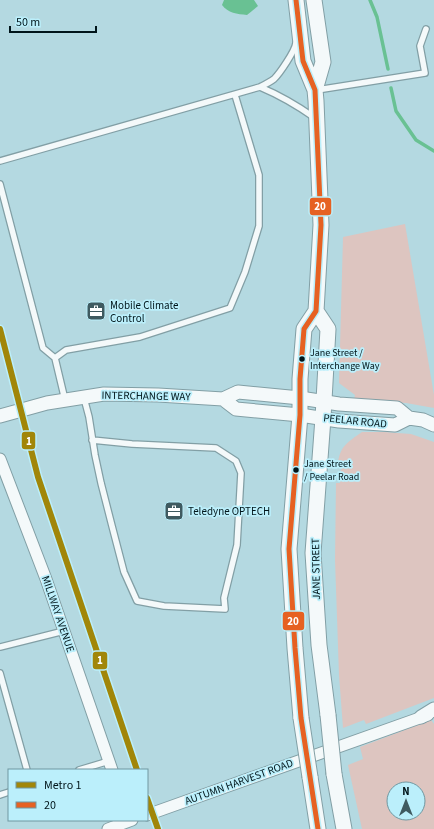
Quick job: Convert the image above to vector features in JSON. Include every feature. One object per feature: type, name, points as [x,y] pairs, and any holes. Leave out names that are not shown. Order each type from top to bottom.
[{"type":"main road","points":[[296,0],[303,61],[315,90],[321,225],[316,312],[304,328],[300,379],[300,415],[289,549],[301,718],[318,829]]},
{"type":"main road","points":[[314,0],[323,62],[315,90]]},
{"type":"main road","name":"JANE STREET","points":[[316,312],[328,329],[313,553],[319,645],[334,774],[344,829]]},
{"type":"street","name":"INTERCHANGE WAY","points":[[0,416],[47,403],[104,394],[158,395],[223,399],[238,392],[300,398],[324,402]]},
{"type":"street","name":"INTERCHANGE WAY","points":[[223,399],[236,409],[300,415]]},
{"type":"street","name":"PEELAR ROAD","points":[[324,402],[397,408],[409,418],[423,420],[434,425]]},
{"type":"street","name":"PEELAR ROAD","points":[[300,415],[339,422],[395,425],[409,418]]},
{"type":"street","name":"MILLWAY AVENUE","points":[[0,459],[46,579],[111,765]]},
{"type":"street","points":[[421,717],[434,709]]},
{"type":"street","name":"AUTUMN HARVEST ROAD","points":[[148,815],[434,712]]},
{"type":"street","points":[[108,829],[128,821]]},
{"type":"lane","points":[[0,161],[260,88],[275,78],[292,54],[295,48],[299,29]]},
{"type":"lane","points":[[315,90],[425,73],[420,46],[426,29]]},
{"type":"lane","points":[[260,88],[298,106],[317,120]]},
{"type":"lane","points":[[55,358],[66,350],[140,337],[230,308],[245,272],[259,226],[259,175],[235,95]]},
{"type":"lane","points":[[0,184],[43,348],[55,358],[65,400]]},
{"type":"lane","points":[[84,397],[89,417],[92,440],[101,483],[124,572],[137,601],[164,606],[225,609],[224,598],[237,546],[241,473],[236,461],[216,448],[132,444],[92,440]]},
{"type":"lane","points":[[0,647],[64,631]]},
{"type":"lane","points":[[0,673],[27,769]]},
{"type":"lane","points":[[85,769],[111,765]]},
{"type":"shaded area","points":[[224,0],[254,0],[258,6],[247,15],[233,13],[224,8],[222,5]]},
{"type":"shaded area","points":[[405,224],[434,395],[434,408],[406,403],[354,399],[355,395],[339,383],[343,237]]},
{"type":"shaded area","points":[[362,432],[411,434],[434,442],[434,698],[366,724],[364,720],[343,728],[339,675],[335,560],[336,483],[340,483],[341,465],[338,463],[343,448]]},
{"type":"shaded area","points":[[431,720],[434,724],[434,829],[362,829],[348,765],[363,759],[360,747]]},
{"type":"waterway","points":[[370,0],[377,17],[388,69]]},
{"type":"waterway","points":[[391,88],[396,111],[416,140],[434,151]]},
{"type":"metro line","name":"1","points":[[0,329],[38,477],[137,769]]},
{"type":"metro line","name":"1","points":[[148,801],[158,829]]},
{"type":"transit line","name":"20","points":[[296,0],[303,61],[315,90],[321,225],[316,311],[304,329],[300,379],[300,415],[289,549],[301,718],[318,829]]},
{"type":"place","name":"Mobile Climate Control","points":[[96,311]]},
{"type":"place","name":"Jane Street / Interchange Way","points":[[302,359]]},
{"type":"place","name":"Jane Street / Peelar Road","points":[[296,470]]},
{"type":"place","name":"Teledyne OPTECH","points":[[174,511]]}]
